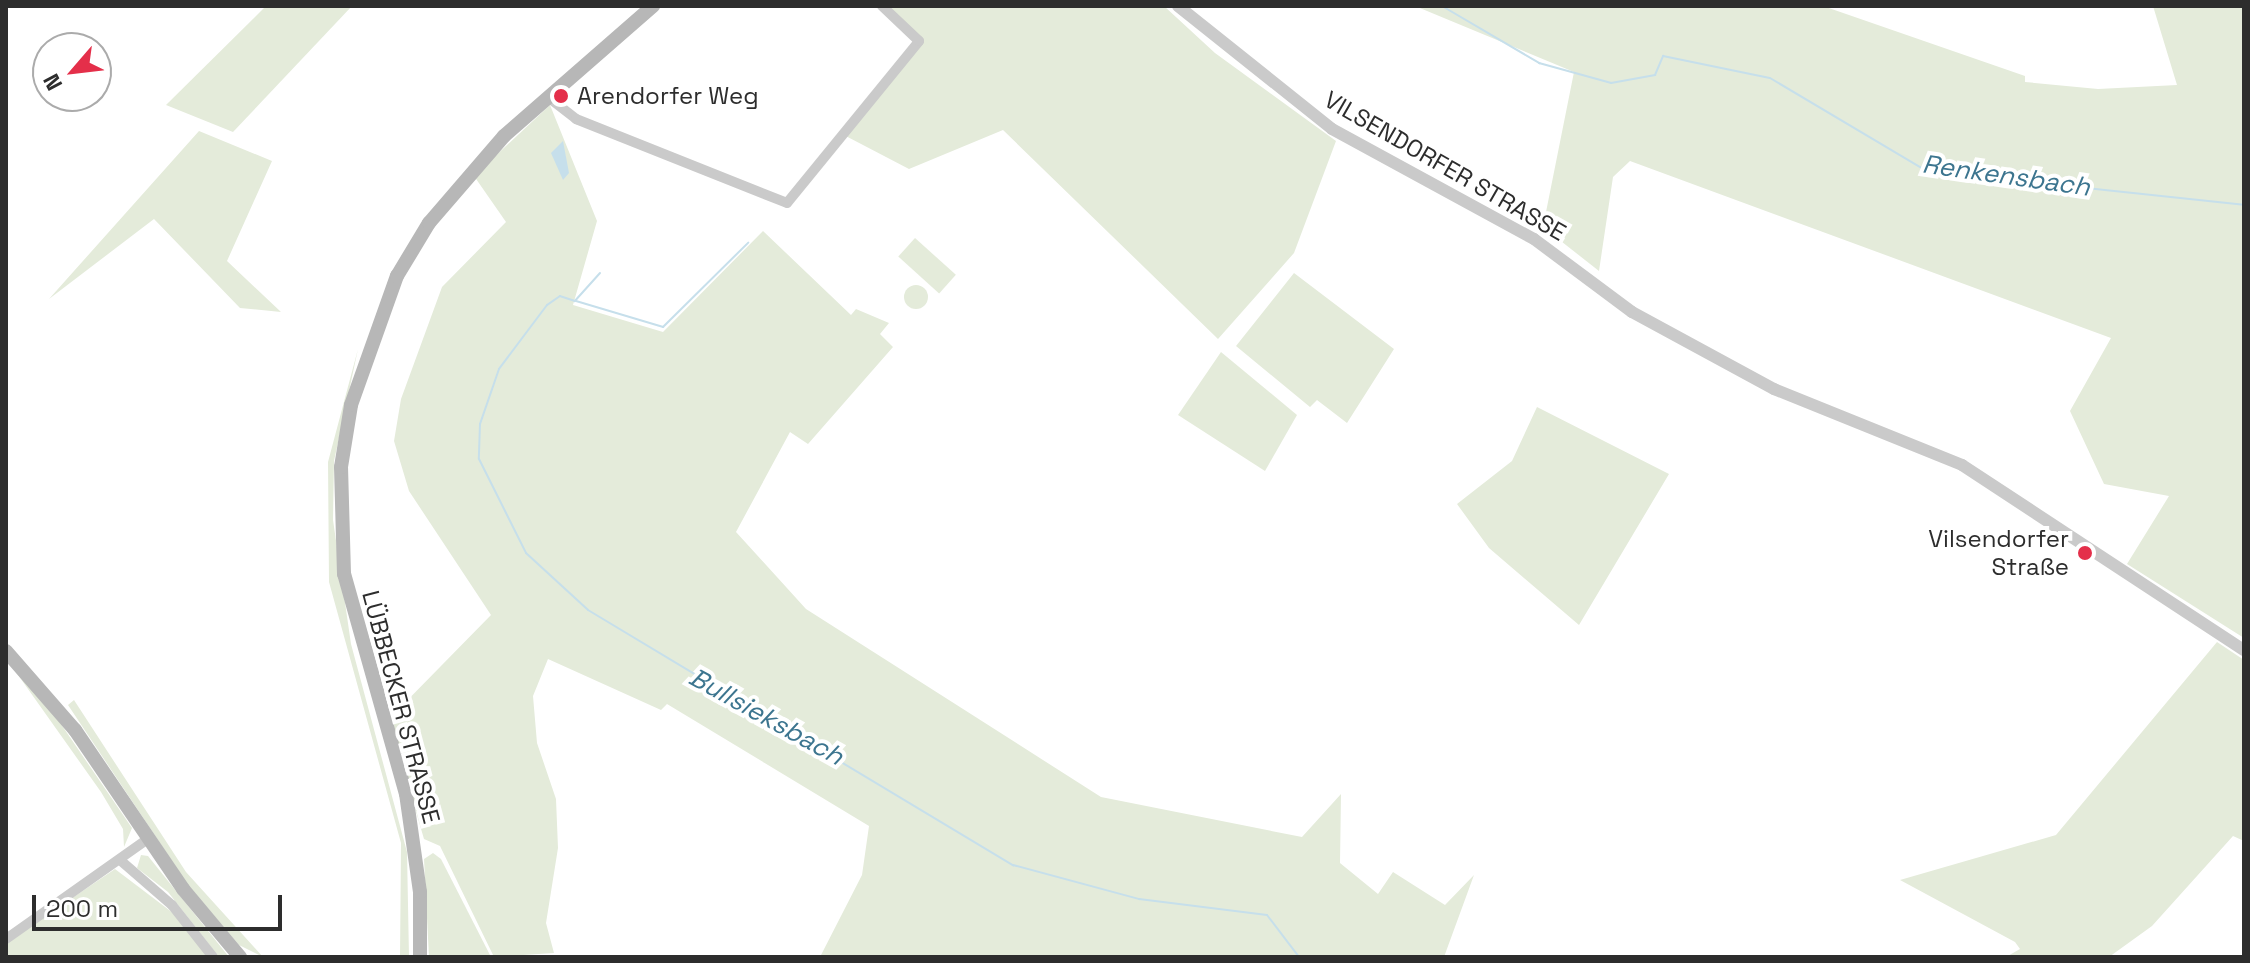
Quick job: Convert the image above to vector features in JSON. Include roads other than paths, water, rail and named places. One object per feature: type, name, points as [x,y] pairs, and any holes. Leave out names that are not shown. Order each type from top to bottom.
[{"type":"main road","name":"LÜBBECKER STRASSE","points":[[420,957],[416,851],[406,794],[344,574],[341,467],[365,351],[397,276],[464,178],[548,97],[653,6]]},
{"type":"main road","points":[[6,651],[75,730],[148,839],[240,957]]},
{"type":"street","points":[[548,97],[576,119],[787,203],[919,41],[882,6]]},
{"type":"street","name":"VILSENDORFER STRASSE","points":[[1178,6],[1332,129],[1534,239],[1632,312],[1774,389],[1962,465],[2244,650]]},
{"type":"street","points":[[6,939],[148,839]]},
{"type":"street","points":[[120,860],[172,905],[213,957]]},
{"type":"water","points":[[563,141],[569,173],[563,180],[551,153]]},
{"type":"waterway","name":"Renkensbach","points":[[1442,6],[1539,63],[1611,83],[1655,75],[1663,56],[1770,78],[1923,169],[1936,164],[1983,177],[2244,205]]},
{"type":"waterway","name":"Bullsieksbach","points":[[576,301],[663,327],[748,243]]},
{"type":"waterway","name":"Bullsieksbach","points":[[600,273],[575,301],[560,296],[547,305],[499,369],[480,424],[479,459],[526,553],[588,610],[1013,865],[1139,899],[1267,915],[1299,957]]},
{"type":"place","name":"Arendorfer Weg","points":[[561,96]]},
{"type":"place","name":"Vilsendorfer Straße","points":[[2085,553]]}]
